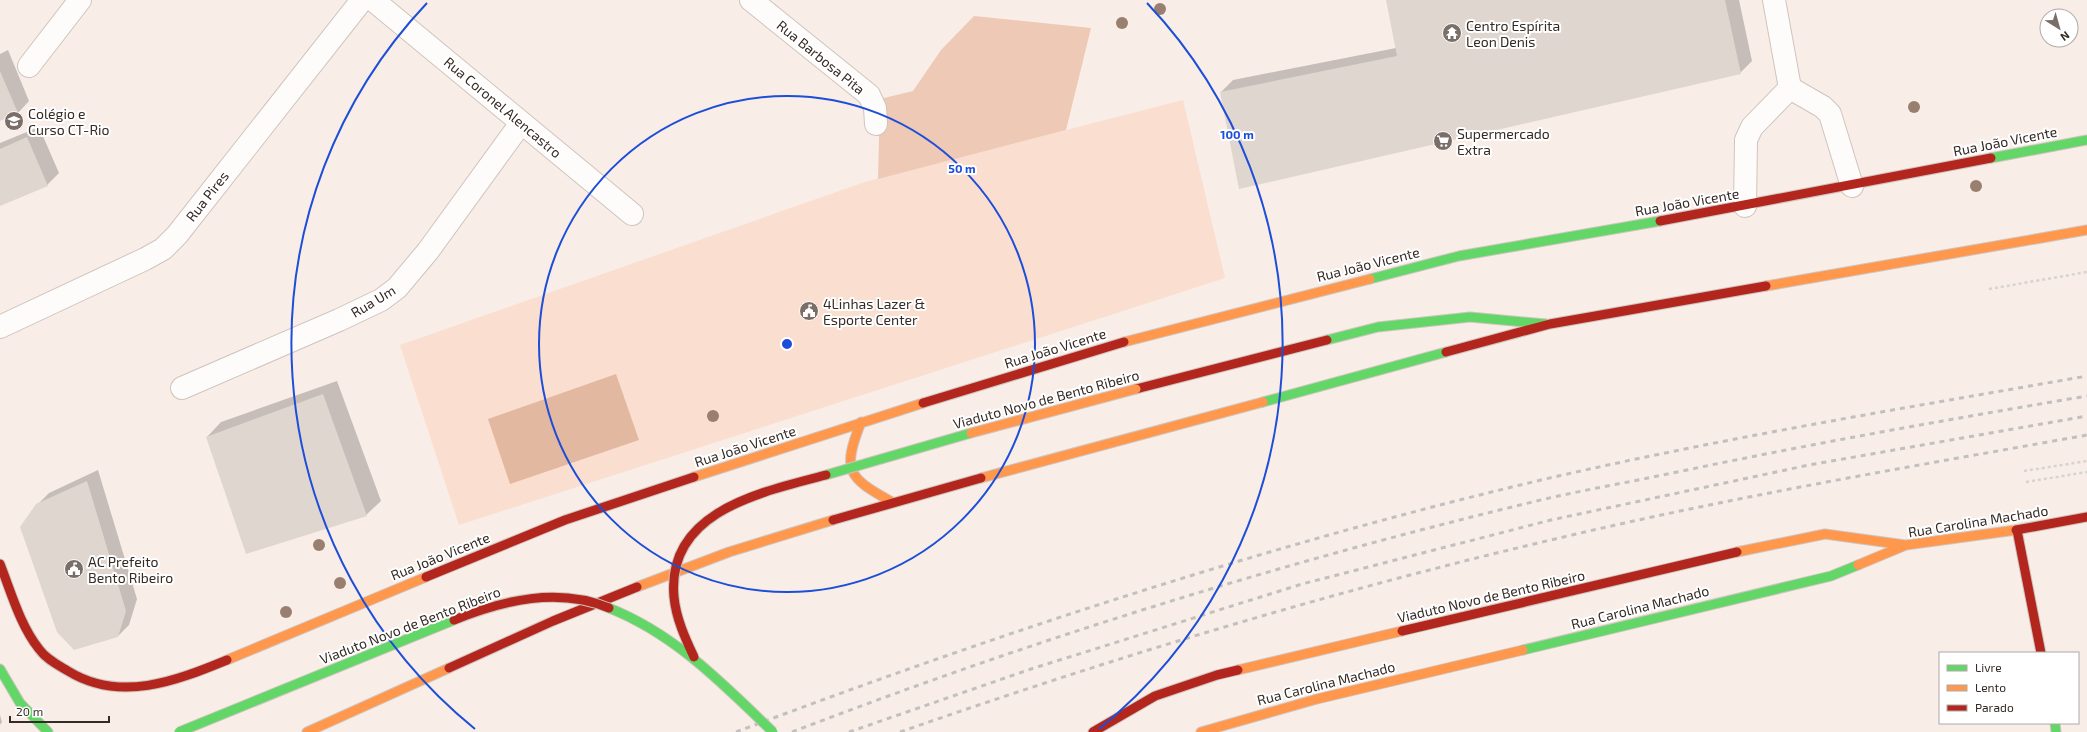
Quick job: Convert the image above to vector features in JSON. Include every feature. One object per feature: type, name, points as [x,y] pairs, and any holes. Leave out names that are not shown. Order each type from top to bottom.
[{"type":"main road","name":"Rua João Vicente","points":[[0,564],[32,638],[39,650],[67,672],[103,686],[113,688],[145,688],[164,684],[565,520],[861,422],[1127,341],[1459,256],[1745,206],[2087,140]]},
{"type":"main road","points":[[307,732],[554,621],[636,587],[729,552],[892,502],[1550,324],[2087,230]]},
{"type":"main road","name":"Viaduto Novo de Bento Ribeiro","points":[[694,658],[678,619],[672,592],[673,576],[679,555],[688,540],[701,525],[713,515],[731,505],[768,492],[946,439],[1378,327],[1470,317],[1550,324]]},
{"type":"main road","points":[[861,422],[850,448],[848,459],[851,472],[863,486],[892,502]]},
{"type":"main road","name":"Rua Carolina Machado","points":[[1201,732],[1317,699],[1831,576],[1906,545],[2017,530],[2087,517]]},
{"type":"main road","points":[[2017,530],[2041,652]]},
{"type":"main road","name":"Viaduto Novo de Bento Ribeiro","points":[[1093,732],[1155,696],[1217,675],[1709,558],[1825,534],[1906,545]]},
{"type":"main road","name":"Viaduto Novo de Bento Ribeiro","points":[[179,732],[456,619],[526,598],[566,597],[616,608],[641,620],[694,658],[773,732]]},
{"type":"main road","points":[[0,669],[11,691],[24,709],[48,732]]},
{"type":"street","points":[[29,66],[80,0]]},
{"type":"street","name":"Rua Pires","points":[[0,327],[145,259],[163,249],[176,235],[362,0]]},
{"type":"street","name":"Rua Coronel Alencastro","points":[[373,0],[632,214]]},
{"type":"street","name":"Rua Barbosa Pita","points":[[751,0],[869,96],[875,108],[876,124]]},
{"type":"street","points":[[1774,0],[1790,88],[1823,107],[1830,114],[1852,186]]},
{"type":"street","points":[[1745,206],[1746,140],[1752,127],[1790,88]]},
{"type":"street","name":"Rua Um","points":[[182,388],[339,320],[381,300],[397,288],[428,251],[521,123]]},
{"type":"path","points":[[1989,289],[2087,272]]},
{"type":"path","points":[[2024,471],[2087,461]]},
{"type":"path","points":[[2026,482],[2087,472]]},
{"type":"shaded area","points":[[974,16],[1091,28],[1066,130],[878,179],[880,99],[913,91],[941,50]]},
{"type":"shaded area","name":"4Linhas Lazer & Esporte Center","points":[[1183,100],[1225,278],[459,525],[400,345],[865,182]]},
{"type":"shaded area","points":[[616,374],[639,440],[510,484],[488,419]]},
{"type":"building","points":[[1386,0],[1725,0],[1741,74],[1239,189],[1220,92],[1397,56]]},
{"type":"building","points":[[0,71],[18,113],[0,121]]},
{"type":"building","points":[[27,137],[48,186],[0,206],[0,149]]},
{"type":"building","points":[[323,394],[367,516],[246,554],[206,437]]},
{"type":"building","name":"AC Prefeito Bento Ribeiro","points":[[87,481],[126,611],[118,637],[74,650],[57,632],[20,527],[36,504]]},
{"type":"railway","points":[[736,732],[934,660],[1134,593],[1235,562],[1439,505],[1541,480],[1745,437],[2087,376]]},
{"type":"railway","points":[[792,732],[977,665],[1164,603],[1354,548],[1449,523],[1560,496],[1769,453],[2087,396]]},
{"type":"railway","points":[[849,732],[1031,669],[1302,584],[1551,520],[1809,465],[2087,416]]},
{"type":"railway","points":[[900,732],[981,704],[1225,627],[1307,603],[1472,559],[1621,524],[1754,496],[2087,435]]},
{"type":"traffic: fast","points":[[1991,158],[2087,140]]},
{"type":"traffic: fast","points":[[1370,279],[1459,256],[1660,221]]},
{"type":"traffic: fast","points":[[1327,340],[1378,327],[1470,317],[1546,324]]},
{"type":"traffic: fast","points":[[1263,402],[1446,352]]},
{"type":"traffic: fast","points":[[826,475],[971,433]]},
{"type":"traffic: fast","points":[[1523,650],[1831,576],[1858,565]]},
{"type":"traffic: fast","points":[[609,608],[633,619],[677,646],[736,696],[773,732]]},
{"type":"traffic: fast","points":[[179,732],[454,620]]},
{"type":"traffic: fast","points":[[0,669],[20,703],[48,732]]},
{"type":"traffic: fast","points":[[2055,724],[2056,732]]},
{"type":"traffic: slow","points":[[1766,286],[2087,230]]},
{"type":"traffic: slow","points":[[1124,342],[1370,279]]},
{"type":"traffic: slow","points":[[971,433],[1136,389]]},
{"type":"traffic: slow","points":[[981,478],[1263,402]]},
{"type":"traffic: slow","points":[[694,477],[923,403]]},
{"type":"traffic: slow","points":[[861,422],[852,452],[852,471],[857,479],[866,486],[892,502]]},
{"type":"traffic: slow","points":[[637,587],[729,552],[833,520]]},
{"type":"traffic: slow","points":[[1858,565],[1906,545],[2016,530]]},
{"type":"traffic: slow","points":[[1737,552],[1825,534],[1905,545]]},
{"type":"traffic: slow","points":[[227,660],[426,577]]},
{"type":"traffic: slow","points":[[1238,670],[1402,631]]},
{"type":"traffic: slow","points":[[1201,732],[1317,699],[1523,650]]},
{"type":"traffic: slow","points":[[307,732],[449,668]]},
{"type":"traffic: jam","points":[[1660,221],[1991,158]]},
{"type":"traffic: jam","points":[[1446,352],[1550,324],[1766,286]]},
{"type":"traffic: jam","points":[[1136,389],[1327,340]]},
{"type":"traffic: jam","points":[[923,403],[1124,342]]},
{"type":"traffic: jam","points":[[694,657],[684,635],[674,597],[676,568],[685,544],[702,525],[723,510],[748,498],[774,489],[826,475]]},
{"type":"traffic: jam","points":[[426,577],[565,520],[694,477]]},
{"type":"traffic: jam","points":[[833,520],[981,478]]},
{"type":"traffic: jam","points":[[2016,530],[2087,517]]},
{"type":"traffic: jam","points":[[2017,530],[2041,652]]},
{"type":"traffic: jam","points":[[1402,631],[1737,552]]},
{"type":"traffic: jam","points":[[0,564],[21,619],[32,640],[45,656],[68,671],[88,681],[108,686],[128,687],[148,685],[188,675],[227,660]]},
{"type":"traffic: jam","points":[[449,668],[553,621],[637,587]]},
{"type":"traffic: jam","points":[[454,620],[512,602],[551,597],[570,598],[609,608]]},
{"type":"traffic: jam","points":[[1093,732],[1155,696],[1217,675],[1238,670]]},
{"type":"place","name":"Centro Espírita Leon Denis","points":[[1452,33]]},
{"type":"place","name":"Colégio e Curso CT-Rio","points":[[14,121]]},
{"type":"place","name":"Supermercado Extra","points":[[1443,141]]},
{"type":"place","name":"4Linhas Lazer & Esporte Center","points":[[809,311]]},
{"type":"place","name":"AC Prefeito Bento Ribeiro","points":[[74,569]]}]
